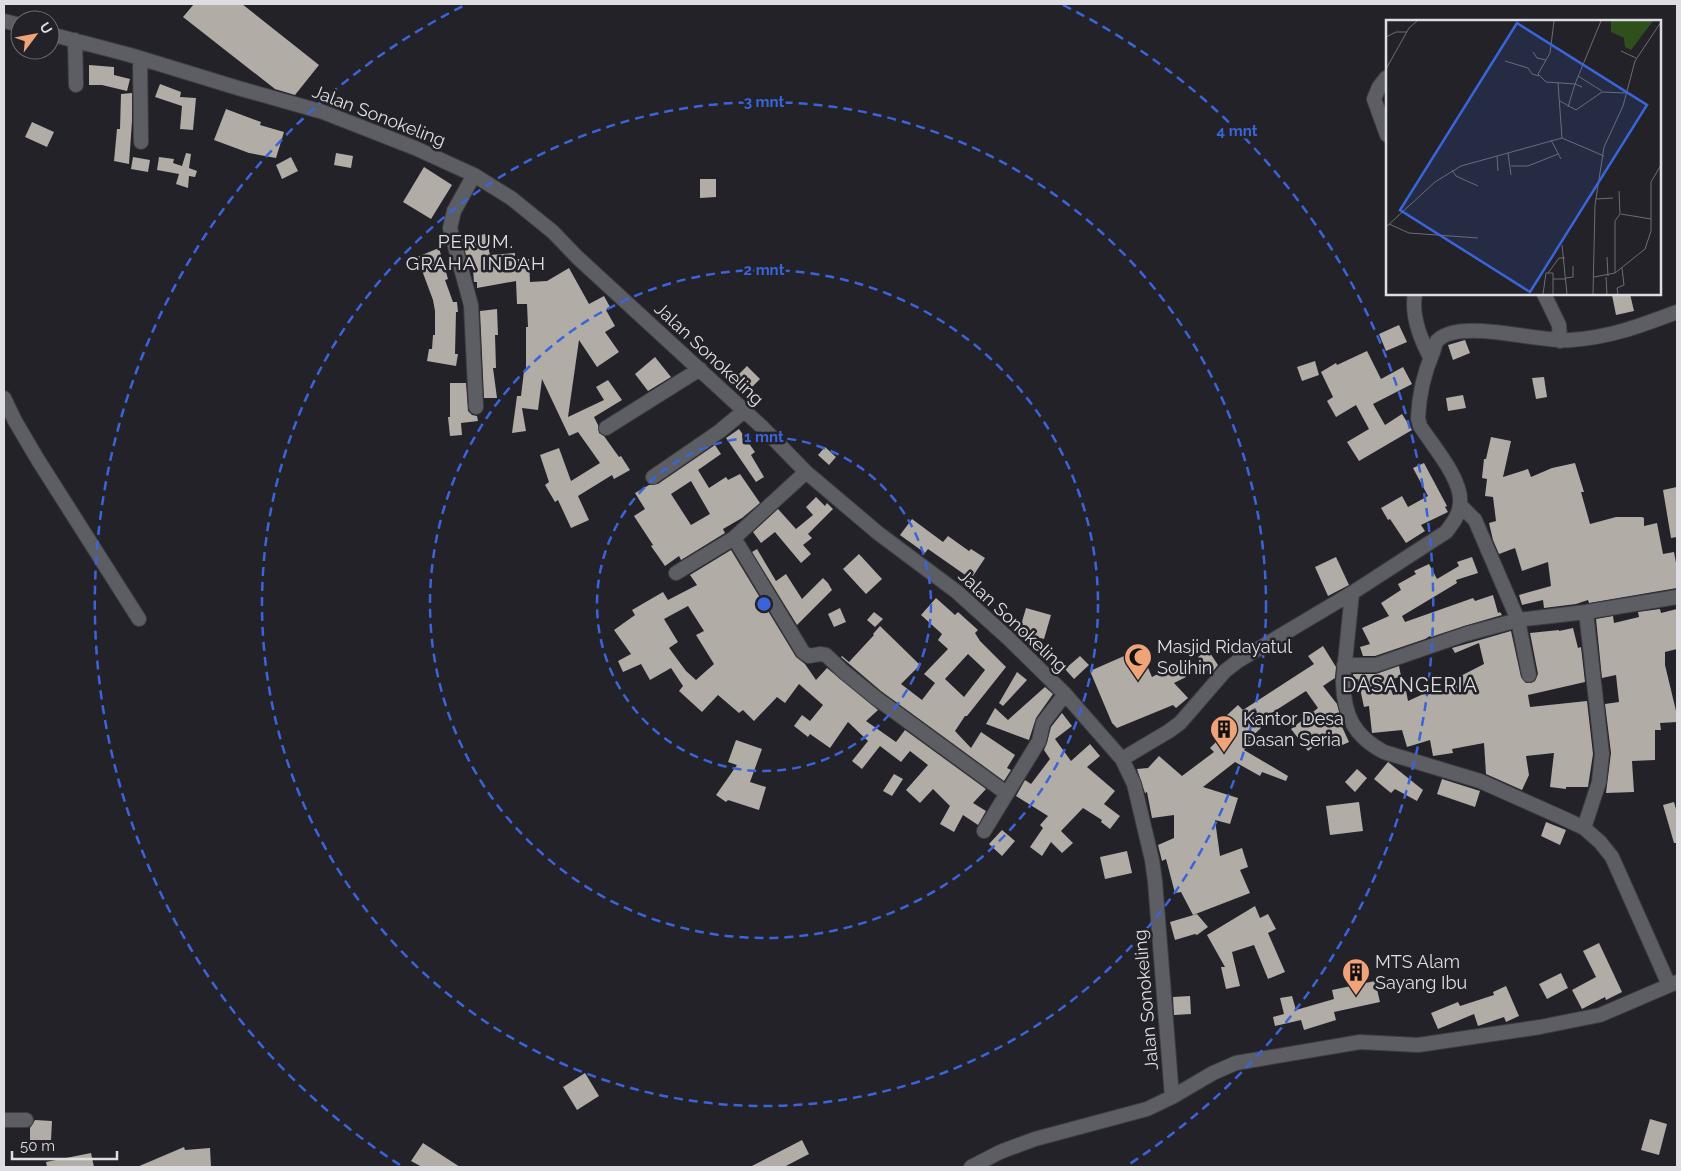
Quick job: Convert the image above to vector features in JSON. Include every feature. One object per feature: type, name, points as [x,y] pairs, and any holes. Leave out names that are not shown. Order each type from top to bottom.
[{"type":"street","name":"Jalan Sonokeling","points":[[60,36],[323,112],[415,148],[474,175],[512,198],[535,216],[589,269],[744,411],[806,472],[878,533],[957,592],[1008,638],[1065,694],[1122,759],[1134,784],[1152,860],[1155,881],[1172,1091]]},
{"type":"street","points":[[75,40],[76,85]]},
{"type":"street","points":[[140,58],[141,142]]},
{"type":"street","points":[[1386,78],[1379,87],[1374,100],[1386,132]]},
{"type":"street","points":[[474,175],[454,211],[450,228],[471,305],[476,407]]},
{"type":"street","points":[[1415,295],[1414,305],[1417,326],[1430,357]]},
{"type":"street","points":[[1544,295],[1559,325],[1560,341]]},
{"type":"street","points":[[1122,759],[1169,732],[1180,723],[1225,671],[1351,600],[1446,532],[1457,518],[1460,495],[1450,469],[1420,426],[1419,412],[1422,383],[1437,342],[1451,333],[1467,330],[1560,341],[1597,338],[1619,333],[1677,312]]},
{"type":"street","points":[[606,428],[700,370]]},
{"type":"street","points":[[4,398],[38,460],[140,619]]},
{"type":"street","points":[[653,477],[720,432],[744,411]]},
{"type":"street","points":[[676,573],[734,538],[806,472]]},
{"type":"street","points":[[1460,505],[1475,520],[1518,620],[1529,676]]},
{"type":"street","points":[[734,538],[803,652],[809,656],[826,655],[876,698],[1006,793]]},
{"type":"street","points":[[1345,658],[1376,665],[1466,634],[1518,620],[1586,612],[1677,597]]},
{"type":"street","points":[[971,1167],[1000,1152],[1034,1139],[1147,1109],[1172,1091],[1236,1063],[1360,1042],[1418,1045],[1540,1027],[1600,1015],[1673,984],[1612,857],[1600,842],[1584,828],[1480,781],[1384,752],[1370,744],[1360,735],[1347,712],[1343,682],[1351,600]]},
{"type":"street","points":[[1584,828],[1599,782],[1602,754],[1586,612]]},
{"type":"street","points":[[984,831],[1039,741],[1042,723],[1065,694]]},
{"type":"street","points":[[4,1120],[26,1120]]},
{"type":"building","points":[[194,4],[242,4],[319,65],[295,95],[275,89],[183,17]]},
{"type":"building","points":[[89,65],[114,67],[114,75],[130,79],[127,91],[102,85],[89,85]]},
{"type":"building","points":[[160,84],[181,92],[180,97],[196,98],[193,130],[180,129],[182,106],[155,97]]},
{"type":"building","points":[[132,93],[129,164],[114,161],[117,129],[120,129],[121,94]]},
{"type":"building","points":[[226,109],[261,122],[260,125],[284,132],[276,158],[249,153],[214,140]]},
{"type":"building","points":[[32,122],[54,132],[47,147],[25,137]]},
{"type":"building","points":[[186,153],[191,154],[189,168],[197,171],[195,177],[189,176],[188,188],[176,184],[179,174],[157,170],[159,157],[174,159],[173,163],[182,166]]},
{"type":"building","points":[[336,153],[353,156],[351,168],[334,165]]},
{"type":"building","points":[[133,157],[150,160],[148,172],[131,169]]},
{"type":"building","points":[[291,157],[298,171],[282,179],[276,165]]},
{"type":"building","points":[[424,167],[452,185],[431,219],[403,202]]},
{"type":"building","points":[[700,179],[716,179],[716,197],[700,198]]},
{"type":"building","points":[[485,234],[490,255],[515,253],[515,259],[529,259],[530,282],[547,281],[569,268],[589,304],[604,296],[610,307],[606,310],[615,326],[605,332],[619,352],[597,367],[579,340],[568,417],[604,400],[596,387],[608,380],[622,400],[594,417],[599,433],[604,436],[619,457],[621,456],[630,470],[614,479],[612,475],[578,496],[589,520],[571,528],[558,500],[555,502],[545,485],[549,482],[540,455],[559,448],[571,481],[600,463],[578,432],[569,436],[542,379],[538,410],[522,408],[526,431],[512,433],[517,396],[521,396],[524,371],[526,371],[527,304],[517,304],[516,281],[477,288],[477,282],[474,282],[472,257],[466,255],[462,239]]},
{"type":"building","points":[[439,248],[448,279],[445,280],[453,302],[457,302],[455,354],[458,354],[456,366],[427,361],[429,349],[432,349],[433,335],[435,335],[435,311],[433,300],[417,257]]},
{"type":"building","points":[[1612,295],[1630,295],[1634,311],[1616,315]]},
{"type":"building","points":[[497,309],[498,335],[495,335],[496,368],[493,368],[497,398],[484,398],[480,311]]},
{"type":"building","points":[[1399,325],[1407,342],[1386,351],[1379,334]]},
{"type":"building","points":[[1465,340],[1470,353],[1453,360],[1448,345]]},
{"type":"building","points":[[1367,351],[1381,379],[1403,367],[1412,384],[1373,404],[1385,425],[1402,414],[1412,430],[1359,461],[1347,442],[1369,429],[1356,405],[1336,417],[1327,401],[1333,397],[1321,372],[1336,363],[1337,365]]},
{"type":"building","points":[[655,357],[671,377],[648,391],[635,374]]},
{"type":"building","points":[[1315,361],[1319,375],[1302,381],[1297,367]]},
{"type":"building","points":[[747,366],[760,379],[748,391],[735,378]]},
{"type":"building","points":[[1544,377],[1547,397],[1536,399],[1532,378]]},
{"type":"building","points":[[450,383],[466,383],[468,411],[472,415],[477,416],[478,421],[461,423],[462,435],[450,436],[448,417],[450,417]]},
{"type":"building","points":[[1463,395],[1466,408],[1448,411],[1446,398]]},
{"type":"building","points":[[739,429],[755,452],[751,455],[764,477],[756,482],[726,438]]},
{"type":"building","points":[[1491,437],[1511,441],[1503,477],[1528,469],[1531,477],[1552,468],[1575,463],[1584,492],[1581,492],[1590,524],[1616,517],[1642,517],[1644,518],[1644,526],[1657,523],[1663,554],[1674,552],[1677,568],[1677,588],[1589,603],[1588,600],[1576,604],[1544,608],[1543,600],[1522,605],[1519,595],[1551,586],[1548,562],[1522,571],[1515,548],[1499,554],[1489,523],[1496,521],[1493,497],[1485,496],[1487,479],[1482,478],[1484,459],[1486,459]]},
{"type":"building","points":[[715,445],[721,454],[698,470],[709,488],[726,477],[728,480],[740,474],[760,503],[742,518],[723,529],[725,533],[681,560],[679,556],[665,566],[634,516],[645,509],[635,493],[649,485],[658,484]],"holes":[[[691,481],[710,514],[691,525],[671,494]]]},
{"type":"building","points":[[825,447],[836,457],[829,465],[818,455]]},
{"type":"building","points":[[1424,463],[1447,506],[1445,507],[1448,512],[1421,525],[1425,531],[1406,543],[1381,508],[1402,496],[1408,507],[1428,496],[1413,468]]},
{"type":"building","points":[[1677,487],[1677,537],[1671,538],[1663,490]]},
{"type":"building","points":[[816,497],[825,506],[827,503],[833,509],[808,534],[812,538],[803,545],[811,554],[801,563],[775,532],[761,543],[753,532],[778,509],[796,529],[813,515],[806,507]]},
{"type":"building","points":[[912,519],[943,542],[948,536],[969,551],[971,549],[985,558],[971,579],[928,549],[925,553],[900,535]]},
{"type":"building","points":[[757,549],[776,581],[786,574],[802,599],[823,578],[832,590],[797,625],[752,552]]},
{"type":"building","points":[[731,550],[796,657],[805,664],[816,680],[827,668],[878,710],[866,721],[896,742],[905,730],[986,789],[973,803],[986,811],[978,825],[963,815],[954,832],[940,824],[950,806],[933,789],[920,803],[906,790],[928,765],[910,751],[901,762],[880,746],[862,769],[852,761],[868,741],[848,722],[830,748],[810,734],[808,737],[794,726],[802,715],[810,721],[823,705],[799,684],[785,703],[777,697],[754,721],[743,710],[739,713],[718,695],[702,712],[679,691],[683,686],[671,668],[650,680],[641,664],[623,672],[618,661],[631,654],[614,630],[635,615],[632,610],[663,592],[668,600],[697,585],[690,575]],"holes":[[[688,606],[704,631],[696,635],[714,664],[696,680],[686,671],[669,648],[678,642],[664,619]]]},
{"type":"building","points":[[859,554],[882,579],[866,594],[843,569]]},
{"type":"building","points":[[1336,557],[1349,585],[1328,596],[1315,567]]},
{"type":"building","points":[[1472,557],[1478,573],[1456,580],[1457,583],[1402,616],[1405,622],[1473,598],[1475,601],[1493,595],[1498,613],[1500,612],[1502,615],[1430,636],[1375,656],[1363,656],[1360,647],[1370,644],[1362,628],[1389,616],[1381,603],[1401,590],[1398,584],[1416,574],[1414,571],[1429,564],[1437,579],[1459,566],[1457,562]]},
{"type":"building","points":[[936,598],[955,615],[958,612],[978,630],[975,633],[980,641],[1006,667],[967,716],[965,716],[955,731],[971,748],[981,732],[1015,755],[1007,768],[1011,770],[1004,781],[881,691],[841,657],[849,662],[880,626],[920,665],[901,684],[922,700],[935,683],[924,674],[948,649],[938,640],[942,634],[921,615]],"holes":[[[968,654],[985,670],[964,697],[945,679]]]},
{"type":"building","points":[[840,608],[846,622],[834,627],[828,614]]},
{"type":"building","points":[[1026,608],[1051,615],[1044,639],[1019,632]]},
{"type":"building","points":[[1660,609],[1661,613],[1677,609],[1677,649],[1665,652],[1665,665],[1677,722],[1660,723],[1661,730],[1655,730],[1655,760],[1632,761],[1634,792],[1606,793],[1611,753],[1605,704],[1619,702],[1616,675],[1602,678],[1596,619],[1613,616],[1614,623],[1639,617],[1638,612]]},
{"type":"building","points":[[874,612],[883,619],[875,627],[867,620]]},
{"type":"building","points":[[1573,628],[1578,648],[1581,647],[1585,682],[1528,695],[1530,707],[1587,701],[1593,754],[1588,787],[1566,787],[1566,789],[1550,787],[1554,753],[1526,756],[1529,775],[1522,790],[1486,774],[1484,743],[1452,749],[1453,753],[1433,756],[1430,740],[1407,747],[1402,730],[1372,733],[1369,706],[1364,707],[1358,679],[1354,680],[1353,674],[1376,674],[1399,666],[1401,676],[1388,681],[1393,695],[1406,691],[1408,701],[1432,690],[1433,693],[1453,685],[1451,681],[1484,664],[1479,643],[1455,653],[1452,648],[1511,631],[1521,677],[1526,683],[1531,683],[1535,681],[1538,674],[1530,633]]},
{"type":"building","points":[[1323,646],[1336,667],[1335,678],[1323,686],[1337,704],[1341,719],[1339,720],[1349,742],[1336,748],[1330,734],[1308,751],[1291,729],[1318,708],[1306,691],[1256,723],[1261,728],[1248,740],[1251,742],[1244,750],[1288,776],[1286,781],[1262,772],[1260,776],[1235,762],[1203,787],[1238,798],[1230,824],[1215,820],[1220,856],[1242,848],[1248,867],[1240,870],[1250,893],[1193,915],[1181,892],[1175,893],[1166,859],[1162,861],[1158,845],[1174,838],[1174,815],[1152,818],[1147,792],[1145,793],[1137,769],[1148,768],[1159,756],[1182,776],[1214,752],[1210,748],[1234,724],[1226,716],[1238,705],[1243,710],[1314,664],[1308,656]]},
{"type":"building","points":[[1140,649],[1152,677],[1175,665],[1180,665],[1186,677],[1174,683],[1188,698],[1176,708],[1173,705],[1117,728],[1112,723],[1090,671]]},
{"type":"building","points":[[1208,650],[1218,665],[1210,675],[1198,657]]},
{"type":"building","points":[[1080,656],[1089,665],[1074,679],[1065,669]]},
{"type":"building","points":[[1017,672],[1027,680],[1003,706],[999,703]]},
{"type":"building","points":[[1045,687],[1053,694],[1036,718],[1029,740],[986,724],[995,708],[1008,720]]},
{"type":"building","points":[[1062,713],[1072,726],[1055,739],[1071,761],[1090,744],[1100,756],[1087,767],[1115,791],[1104,804],[1120,816],[1110,829],[1101,822],[1102,820],[1083,808],[1061,831],[1073,843],[1062,853],[1051,842],[1042,856],[1030,847],[1043,828],[1040,825],[1048,816],[1016,796],[1025,780],[1031,784],[1050,759],[1044,750],[1051,727]]},
{"type":"building","points":[[736,740],[762,749],[750,782],[766,787],[759,810],[728,800],[726,802],[716,795],[737,765],[728,762]]},
{"type":"building","points":[[1388,762],[1423,790],[1417,801],[1395,789],[1391,793],[1374,779]]},
{"type":"building","points":[[1357,769],[1367,778],[1355,792],[1345,782]]},
{"type":"building","points":[[894,774],[903,779],[892,796],[883,791]]},
{"type":"building","points":[[1442,779],[1480,791],[1475,807],[1437,794]]},
{"type":"building","points":[[1359,802],[1363,831],[1330,835],[1326,806]]},
{"type":"building","points":[[1674,802],[1677,813],[1677,843],[1674,843],[1663,805]]},
{"type":"building","points":[[1546,822],[1566,830],[1560,845],[1541,836]]},
{"type":"building","points":[[1002,830],[1015,841],[1002,856],[989,844]]},
{"type":"building","points":[[1127,851],[1132,873],[1105,879],[1100,857]]},
{"type":"building","points":[[1255,906],[1260,918],[1268,914],[1276,929],[1268,933],[1285,972],[1268,979],[1254,945],[1232,952],[1240,986],[1226,989],[1221,967],[1225,967],[1207,935]]},
{"type":"building","points":[[1197,914],[1208,927],[1197,935],[1175,940],[1170,922]]},
{"type":"building","points":[[1599,943],[1622,992],[1606,1000],[1605,997],[1582,1009],[1572,990],[1596,977],[1583,951]]},
{"type":"building","points":[[1561,973],[1568,988],[1547,999],[1539,984]]},
{"type":"building","points":[[1375,981],[1380,1002],[1334,1012],[1336,1020],[1304,1030],[1301,1020],[1275,1026],[1273,1017],[1284,1014],[1280,998],[1292,996],[1296,1010],[1334,999],[1332,990]]},
{"type":"building","points":[[1506,986],[1519,1016],[1506,1022],[1504,1017],[1478,1026],[1474,1014],[1438,1029],[1431,1013],[1458,1002],[1460,1006],[1494,995],[1493,992]]},
{"type":"building","points":[[1190,996],[1191,1014],[1174,1015],[1173,997]]},
{"type":"building","points":[[585,1073],[599,1096],[577,1110],[563,1087]]},
{"type":"building","points":[[1650,1119],[1667,1124],[1659,1155],[1641,1150]]},
{"type":"building","points":[[35,1120],[52,1121],[51,1140],[30,1140],[30,1128]]},
{"type":"building","points":[[802,1140],[809,1154],[784,1167],[750,1167]]},
{"type":"building","points":[[423,1143],[460,1167],[422,1167],[411,1161]]},
{"type":"building","points":[[184,1147],[185,1150],[210,1148],[211,1167],[137,1167]]},
{"type":"building","points":[[91,1153],[94,1167],[47,1167],[46,1162]]},
{"type":"place","name":"Masjid Ridayatul Solihin","points":[[1138,681]]},
{"type":"place","name":"Kantor Desa Dasan Seria","points":[[1224,753]]},
{"type":"place","name":"MTS Alam Sayang Ibu","points":[[1356,996]]},
{"type":"district","name":"PERUM. GRAHA INDAH","points":[[476,252]]},
{"type":"district","name":"DASANGERIA","points":[[1410,685]]}]
